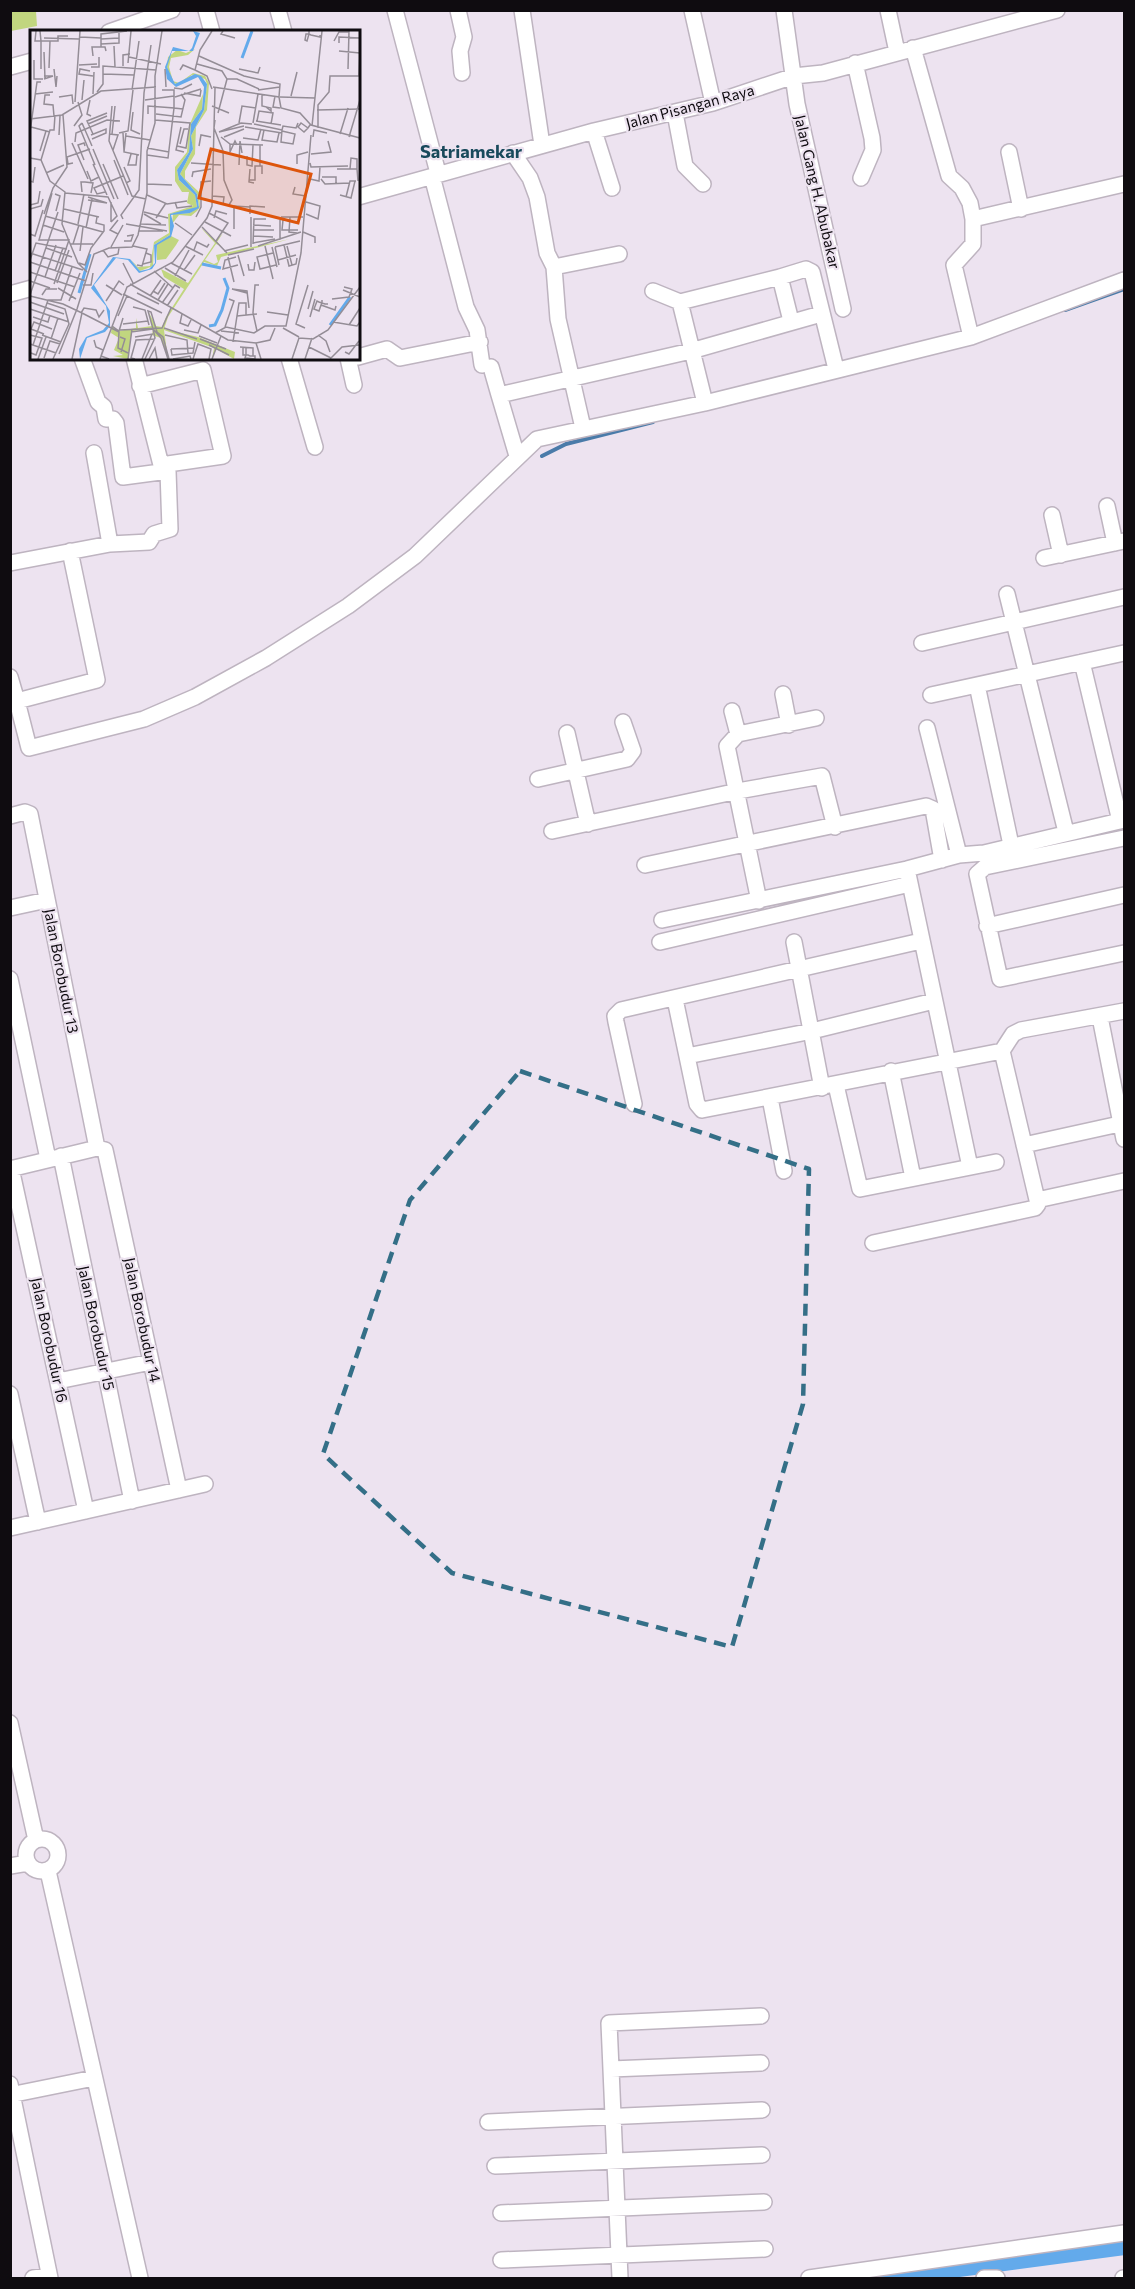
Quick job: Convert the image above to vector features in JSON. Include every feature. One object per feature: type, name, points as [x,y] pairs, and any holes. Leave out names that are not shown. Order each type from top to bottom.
[{"type":"street","points":[[125,29],[172,10]]},
{"type":"street","points":[[206,10],[211,30]]},
{"type":"street","points":[[278,10],[283,30]]},
{"type":"street","points":[[394,10],[466,307],[499,395],[517,456]]},
{"type":"street","points":[[458,10],[464,37],[460,48],[462,73]]},
{"type":"street","points":[[522,10],[542,145]]},
{"type":"street","points":[[692,10],[714,103]]},
{"type":"street","name":"Jalan Gang H. Abubakar","points":[[784,10],[797,104],[843,309]]},
{"type":"street","points":[[888,10],[897,52]]},
{"type":"street","points":[[995,10],[999,26]]},
{"type":"street","name":"Jalan Pisangan Raya","points":[[360,196],[594,131],[714,103],[794,76],[823,73],[999,26],[1015,16],[1057,10]]},
{"type":"street","points":[[913,48],[949,176],[962,188],[974,219],[973,244],[954,265],[971,338]]},
{"type":"street","points":[[10,67],[30,62]]},
{"type":"street","points":[[855,63],[873,150],[861,178]]},
{"type":"street","points":[[675,113],[685,166],[703,184]]},
{"type":"street","points":[[594,131],[612,188]]},
{"type":"street","points":[[1009,152],[1021,209]]},
{"type":"street","points":[[513,153],[530,177],[537,197],[547,253],[554,267],[558,319],[583,428]]},
{"type":"street","points":[[974,219],[1125,184]]},
{"type":"street","points":[[554,267],[619,254]]},
{"type":"street","points":[[652,291],[680,303],[810,270],[836,369]]},
{"type":"street","points":[[780,277],[791,321]]},
{"type":"street","points":[[10,677],[29,748],[128,725],[195,697],[266,657],[348,606],[415,556],[537,439],[705,403],[836,369],[971,338],[1028,309],[1125,280]]},
{"type":"street","points":[[10,294],[30,289]]},
{"type":"street","points":[[680,303],[705,403]]},
{"type":"street","points":[[499,395],[691,351],[821,314]]},
{"type":"street","points":[[360,356],[387,349],[400,358],[480,342]]},
{"type":"street","points":[[83,360],[98,402],[105,407],[106,419],[113,419],[116,423],[123,477],[223,456],[203,370],[140,386]]},
{"type":"street","points":[[10,562],[110,544],[152,542],[153,534],[171,529],[164,468],[134,360]]},
{"type":"street","points":[[290,360],[315,447]]},
{"type":"street","points":[[352,360],[354,385]]},
{"type":"street","points":[[94,453],[110,544]]},
{"type":"street","points":[[1044,558],[1120,542],[1107,506]]},
{"type":"street","points":[[1052,515],[1061,555]]},
{"type":"street","points":[[17,701],[97,680],[70,551]]},
{"type":"street","points":[[1007,594],[1066,832]]},
{"type":"street","points":[[922,643],[1125,597]]},
{"type":"street","points":[[931,695],[1125,653]]},
{"type":"street","points":[[1082,662],[1122,821],[1011,845],[984,860],[977,878],[998,977],[1002,980],[1125,953]]},
{"type":"street","points":[[978,685],[1011,845]]},
{"type":"street","points":[[783,694],[789,725]]},
{"type":"street","points":[[732,711],[738,734]]},
{"type":"street","points":[[759,901],[727,746],[738,734],[816,718]]},
{"type":"street","points":[[538,779],[631,756],[633,751],[623,722]]},
{"type":"street","points":[[927,728],[960,855]]},
{"type":"street","points":[[567,733],[588,824]]},
{"type":"street","points":[[552,831],[738,791],[822,776],[835,827]]},
{"type":"street","points":[[645,866],[929,807],[933,812],[942,860]]},
{"type":"street","name":"Jalan Borobudur 13","points":[[10,816],[25,812],[30,814],[101,1149]]},
{"type":"street","points":[[660,942],[908,877],[942,860],[960,855],[984,860],[1125,838]]},
{"type":"street","points":[[662,920],[759,901],[908,877]]},
{"type":"street","points":[[908,877],[970,1167]]},
{"type":"street","points":[[987,926],[1125,896]]},
{"type":"street","points":[[10,908],[47,900]]},
{"type":"street","points":[[634,1104],[615,1016],[621,1010],[921,941]]},
{"type":"street","points":[[794,942],[812,1030],[858,1188],[863,1189],[996,1162]]},
{"type":"street","name":"Jalan Borobudur 15","points":[[10,979],[105,1371],[132,1501]]},
{"type":"street","points":[[675,999],[697,1104],[702,1110],[1002,1051]]},
{"type":"street","points":[[687,1056],[812,1030],[934,1000]]},
{"type":"street","points":[[873,1243],[1035,1208],[1037,1200],[1002,1051],[1013,1034],[1021,1030],[1125,1011]]},
{"type":"street","points":[[1024,1145],[1123,1128],[1117,1067],[1100,1017]]},
{"type":"street","points":[[891,1071],[913,1178]]},
{"type":"street","points":[[770,1098],[784,1171]]},
{"type":"street","points":[[11,1168],[101,1149]]},
{"type":"street","name":"Jalan Borobudur 14","points":[[101,1149],[179,1490]]},
{"type":"street","name":"Jalan Borobudur 16","points":[[11,1168],[87,1511]]},
{"type":"street","points":[[1037,1200],[1125,1181]]},
{"type":"street","points":[[58,1381],[151,1362]]},
{"type":"street","points":[[10,1394],[38,1522]]},
{"type":"street","points":[[10,1528],[205,1484]]},
{"type":"street","points":[[10,1723],[36,1840]]},
{"type":"street","points":[[46,1839],[57,1849],[58,1860],[45,1871],[34,1869],[27,1860],[28,1847],[36,1840],[46,1839]]},
{"type":"street","points":[[10,1861],[27,1860]]},
{"type":"street","points":[[10,1866],[27,1860]]},
{"type":"street","points":[[45,1871],[140,2278]]},
{"type":"street","points":[[620,2278],[609,2023],[761,2016]]},
{"type":"street","points":[[611,2069],[761,2063]]},
{"type":"street","points":[[33,2278],[49,2277],[11,2091],[92,2078]]},
{"type":"street","points":[[92,2078],[134,2278]]},
{"type":"street","points":[[488,2121],[762,2110]]},
{"type":"street","points":[[495,2166],[762,2155]]},
{"type":"street","points":[[501,2213],[764,2202]]},
{"type":"street","points":[[809,2278],[1125,2233]]},
{"type":"street","points":[[501,2260],[765,2249]]},
{"type":"street","points":[[984,2278],[997,2278]]},
{"type":"highlighted area","points":[[520,1071],[809,1169],[803,1404],[732,1647],[452,1573],[323,1454],[410,1200]]},
{"type":"green space","points":[[11,10],[36,11],[37,26],[11,31]]},
{"type":"green space","points":[[1124,2233],[1124,2244],[869,2278],[809,2278]]},
{"type":"waterway","points":[[1065,310],[1124,289]]},
{"type":"waterway","points":[[542,456],[566,444],[653,422]]},
{"type":"waterway","points":[[869,2278],[1124,2244]]},
{"type":"district","name":"Satriamekar","points":[[471,152]]}]
